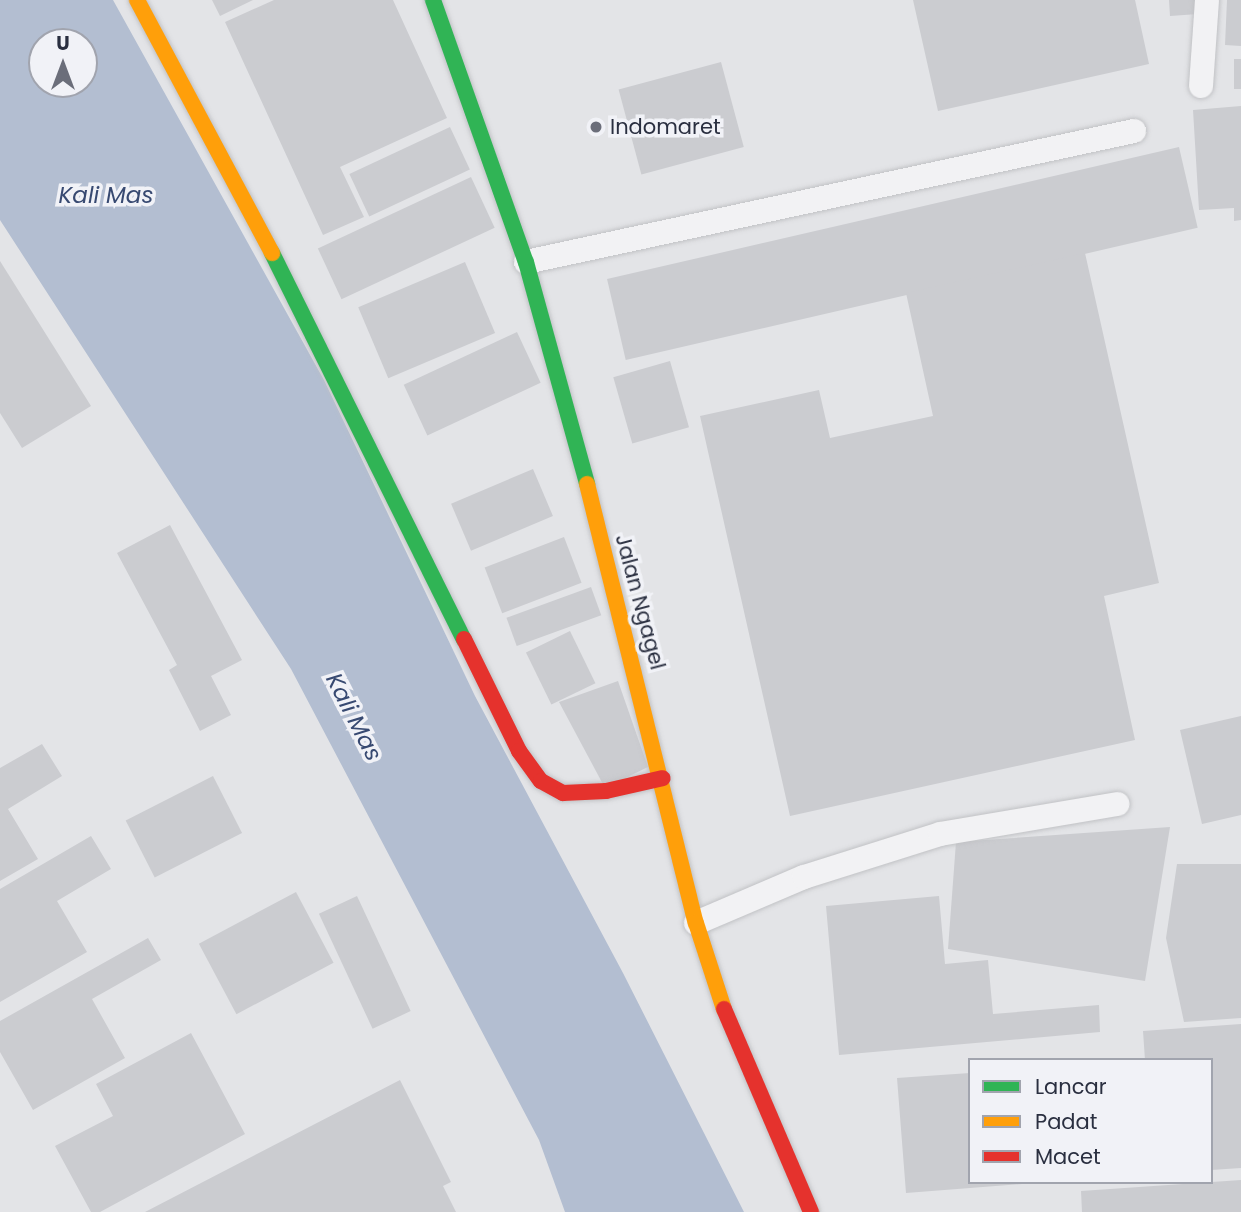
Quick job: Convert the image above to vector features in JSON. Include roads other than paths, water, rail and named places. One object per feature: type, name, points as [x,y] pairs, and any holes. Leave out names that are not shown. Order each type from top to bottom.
[{"type":"main road","points":[[137,0],[314,333],[519,751],[541,780],[563,793],[606,791],[663,778]]},
{"type":"main road","name":"Jalan Ngagel","points":[[433,0],[526,262],[663,778],[696,923],[724,1009],[811,1212]]},
{"type":"lane","points":[[1201,86],[1208,0]]},
{"type":"lane","points":[[526,262],[1133,131]]},
{"type":"lane","points":[[696,923],[869,854],[1002,821],[1117,804]]},
{"type":"water","name":"Kali Mas","points":[[0,0],[113,0],[324,380],[475,696],[623,973],[744,1212],[565,1212],[539,1140],[291,669],[0,220]]},
{"type":"place","name":"Indomaret","points":[[596,127]]}]
